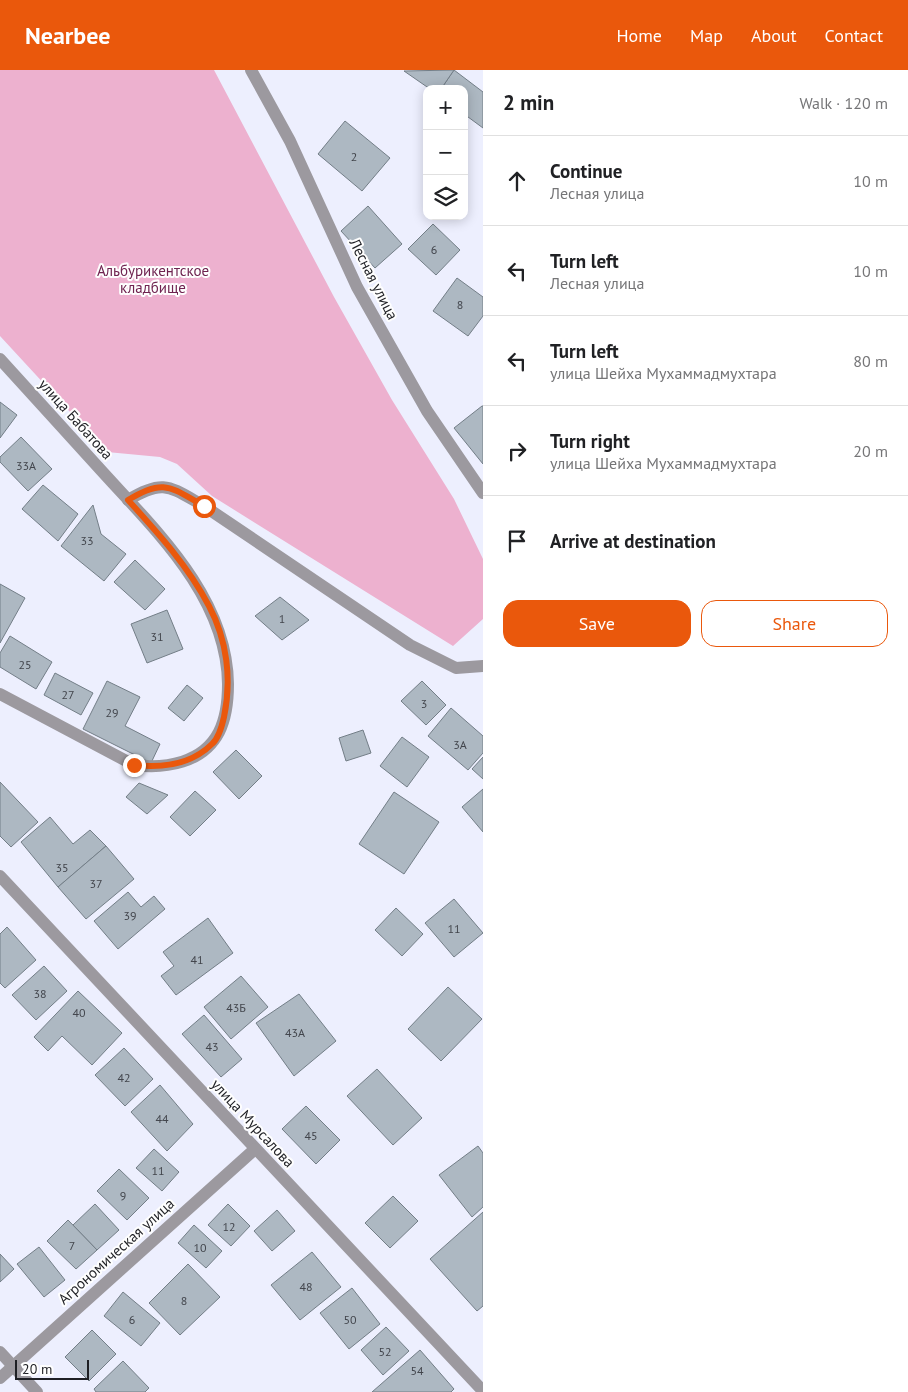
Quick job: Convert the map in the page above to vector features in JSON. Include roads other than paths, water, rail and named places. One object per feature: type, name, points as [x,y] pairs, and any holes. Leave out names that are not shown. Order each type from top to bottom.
[{"type":"street","name":"Лесная улица","points":[[251,70],[290,141],[357,287],[427,411],[483,493]]},
{"type":"street","name":"улица Бабатова","points":[[0,359],[175,552],[209,606],[222,639],[228,669],[228,697],[222,727],[213,744],[193,758],[172,765],[153,767],[134,765],[0,694]]},
{"type":"street","points":[[128,500],[147,488],[160,486],[174,489],[204,506],[410,646],[456,668],[483,666]]},
{"type":"street","name":"улица Мурсалова","points":[[0,876],[483,1391]]},
{"type":"street","name":"Агрономическая улица","points":[[0,1378],[255,1149]]},
{"type":"street","points":[[0,1352],[37,1392]]},
{"type":"park label","name":"Альбурикентское кладбище","points":[[153,278]]}]
